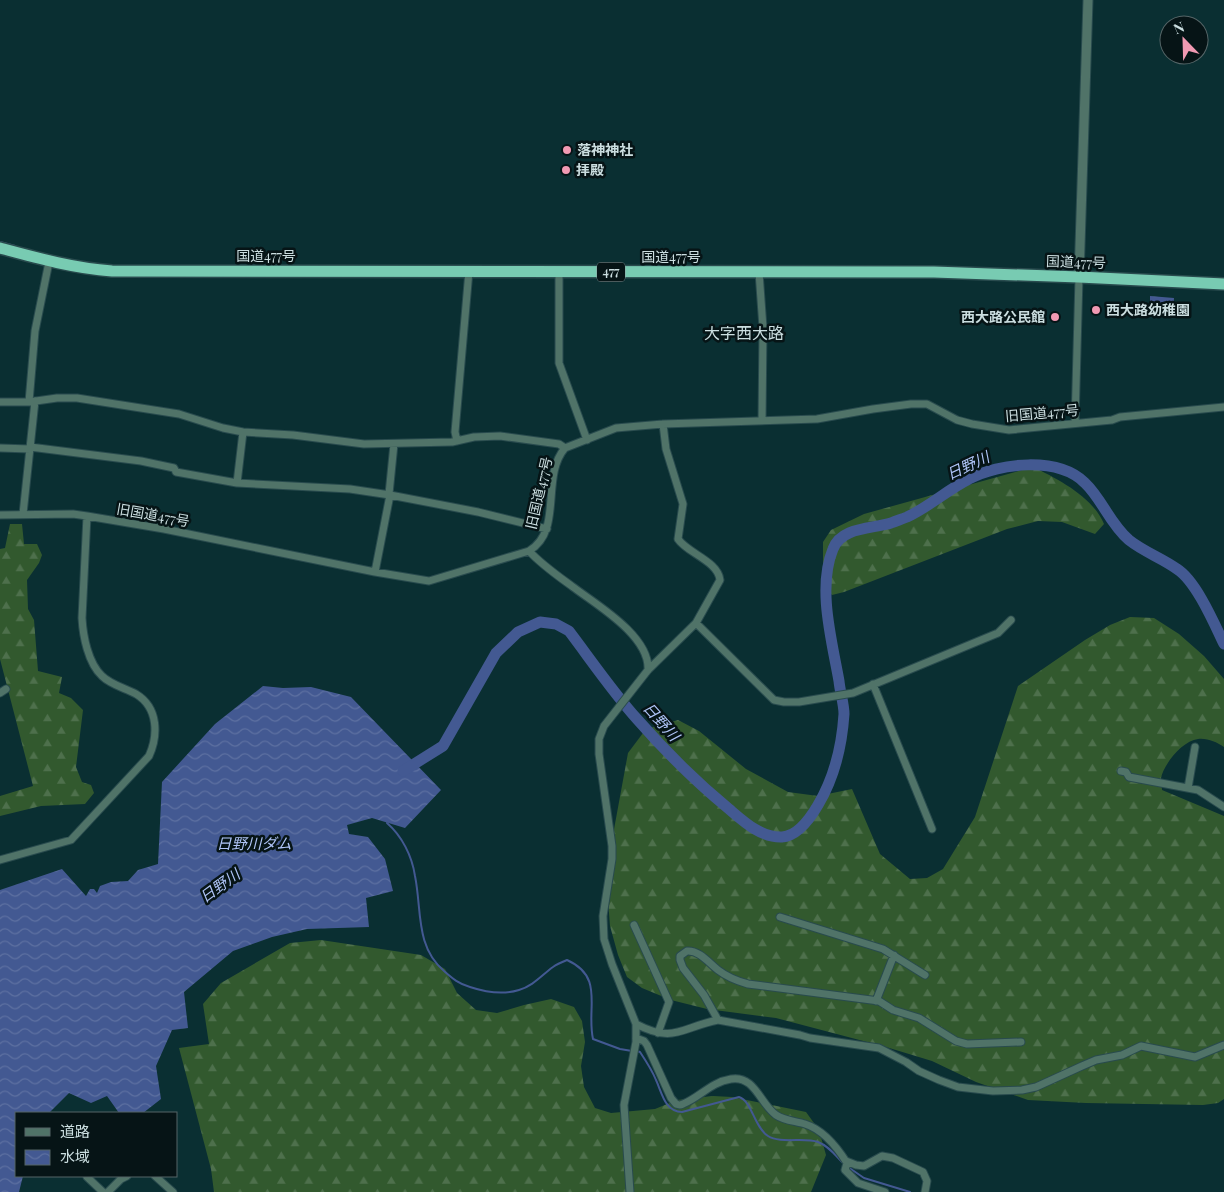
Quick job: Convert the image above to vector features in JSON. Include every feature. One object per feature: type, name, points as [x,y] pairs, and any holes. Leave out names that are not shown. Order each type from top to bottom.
[{"type":"highway","name":"国道477号","points":[[0,248],[49,262],[90,270],[112,271],[934,272],[1224,284]]},
{"type":"street","points":[[1075,423],[1088,0]]},
{"type":"street","points":[[24,514],[30,448],[35,331],[49,262]]},
{"type":"street","points":[[457,441],[455,432],[469,271]]},
{"type":"street","points":[[559,272],[559,363],[587,440]]},
{"type":"street","points":[[760,272],[762,421]]},
{"type":"street","points":[[0,402],[77,398],[179,414],[242,432],[293,435],[364,444],[457,441],[474,437],[500,436],[559,444],[566,448]]},
{"type":"street","name":"旧国道477号","points":[[0,515],[87,516],[171,530],[375,572],[429,581],[529,551],[541,541],[547,529],[554,474],[560,454],[566,448],[616,428],[664,424],[817,419],[873,409],[927,404],[957,420],[1009,430],[1224,407]]},
{"type":"street","points":[[630,1192],[624,1105],[636,1040],[636,1024],[604,939],[604,916],[612,852],[599,754],[599,739],[604,726],[648,670],[696,622],[720,580],[718,573],[702,557],[679,542],[683,504],[681,492],[666,449],[664,424]]},
{"type":"street","points":[[237,483],[242,432]]},
{"type":"street","points":[[375,572],[390,494],[394,444]]},
{"type":"street","points":[[0,448],[30,448],[141,461],[174,468],[176,472],[237,483],[350,489],[390,494],[478,512],[547,529]]},
{"type":"street","points":[[0,860],[71,840],[149,756],[153,748],[154,722],[147,705],[138,696],[101,675],[93,663],[87,646],[82,618],[87,516]]},
{"type":"street","points":[[529,551],[574,588],[612,614],[630,632],[642,650],[648,664],[648,670]]},
{"type":"street","points":[[696,622],[774,700],[799,702],[853,693],[998,633],[1011,620]]},
{"type":"street","points":[[873,684],[932,829]]},
{"type":"street","points":[[1188,788],[1195,747]]},
{"type":"street","points":[[1121,771],[1126,772],[1128,776],[1198,790],[1224,807]]},
{"type":"street","points":[[780,917],[883,949],[925,975]]},
{"type":"street","points":[[634,925],[669,1002],[658,1033]]},
{"type":"street","points":[[718,1020],[704,995],[681,964],[680,956],[687,951],[694,952],[719,971],[735,980],[748,984],[876,1000],[893,1010],[919,1018],[956,1041],[967,1044],[1021,1042]]},
{"type":"street","points":[[876,1000],[894,955]]},
{"type":"street","points":[[636,1024],[647,1030],[666,1035],[684,1031],[708,1021],[718,1020],[810,1038],[879,1048],[906,1062],[919,1072],[939,1080],[958,1087],[985,1090],[1036,1088],[1089,1063],[1122,1055],[1141,1046],[1195,1058],[1224,1044]]},
{"type":"street","points":[[636,1040],[644,1041],[671,1098],[676,1104],[683,1105],[706,1089],[725,1081],[731,1079],[742,1080],[753,1087],[777,1116],[809,1126],[825,1136],[836,1146],[858,1183],[885,1192]]},
{"type":"street","points":[[846,1165],[864,1166],[882,1156],[893,1158],[923,1172],[927,1181],[925,1192]]},
{"type":"street","points":[[87,1177],[103,1192]]},
{"type":"street","points":[[108,1192],[121,1178],[124,1177]]},
{"type":"street","points":[[156,1177],[173,1192]]},
{"type":"green space","points":[[1033,467],[1064,483],[1092,505],[1104,524],[1095,534],[1062,522],[1038,521],[1007,529],[844,592],[832,595],[823,585],[823,542],[831,530],[864,514]]},
{"type":"green space","points":[[10,524],[22,524],[24,544],[37,544],[42,555],[39,563],[27,580],[28,609],[34,620],[38,671],[62,677],[59,693],[71,698],[83,710],[76,767],[82,782],[91,785],[94,793],[85,804],[41,806],[0,816],[0,796],[33,786],[0,659],[0,549],[5,548]]},
{"type":"green space","points":[[1130,617],[1154,618],[1179,634],[1204,656],[1224,679],[1224,747],[1209,740],[1198,739],[1192,741],[1175,754],[1166,766],[1161,778],[1162,790],[1224,816],[1224,1099],[1218,1103],[1203,1105],[1028,1100],[976,1082],[932,1061],[776,1018],[707,1009],[671,1000],[642,988],[627,977],[618,955],[610,926],[606,873],[628,753],[646,729],[678,720],[699,731],[746,769],[788,792],[818,796],[852,789],[880,854],[910,879],[927,878],[943,869],[975,817],[1018,686],[1085,640],[1110,625]]},
{"type":"green space","points":[[321,940],[421,955],[445,969],[457,993],[476,1010],[497,1013],[551,999],[574,1007],[582,1021],[585,1042],[581,1066],[584,1087],[595,1108],[611,1113],[655,1109],[677,1100],[713,1096],[732,1097],[806,1112],[819,1130],[826,1155],[811,1192],[214,1192],[211,1169],[179,1048],[209,1044],[203,1004],[221,983],[290,943]]},
{"type":"water","points":[[1150,296],[1174,298],[1173,310],[1150,308]]},
{"type":"water","name":"日野川ダム","points":[[263,686],[283,688],[311,687],[351,697],[441,790],[405,828],[372,818],[347,825],[349,834],[368,837],[385,859],[393,891],[366,898],[369,927],[307,929],[272,937],[233,951],[184,992],[188,1028],[172,1030],[156,1066],[161,1099],[144,1112],[118,1112],[107,1096],[91,1103],[69,1093],[50,1112],[15,1112],[15,1177],[23,1177],[19,1192],[0,1192],[0,890],[62,869],[86,896],[90,889],[94,889],[97,893],[100,886],[111,882],[128,881],[138,870],[158,864],[162,782],[215,724]]},
{"type":"waterway","points":[[0,242],[15,246]]},
{"type":"waterway","name":"日野川","points":[[403,771],[443,746],[496,653],[518,632],[540,622],[556,624],[569,631],[619,698],[648,731],[681,766],[716,798],[760,832],[774,837],[788,836],[799,830],[808,820],[824,795],[833,773],[841,738],[844,710],[827,615],[826,597],[828,564],[837,542],[843,536],[858,530],[891,523],[907,517],[961,483],[981,473],[1012,466],[1028,465],[1060,469],[1073,474],[1085,483],[1122,534],[1141,548],[1171,565],[1191,583],[1204,603],[1224,644]]},
{"type":"waterway","points":[[387,823],[402,840],[409,854],[414,869],[424,939],[428,950],[444,971],[456,981],[466,986],[500,993],[519,990],[529,986],[555,966],[567,960],[579,967],[586,975],[590,984],[593,1039],[620,1049],[632,1051]]},
{"type":"waterway","points":[[637,1051],[640,1052],[649,1066],[665,1101],[672,1109],[682,1112],[739,1097],[747,1104],[759,1127],[768,1136],[779,1140],[818,1142],[829,1149],[844,1164]]},
{"type":"waterway","points":[[848,1167],[864,1178],[910,1192]]},
{"type":"place","name":"落神神社","points":[[567,150]]},
{"type":"place","name":"拝殿","points":[[566,170]]},
{"type":"place","name":"西大路幼稚園","points":[[1096,310]]},
{"type":"place","name":"西大路公民館","points":[[1055,317]]},
{"type":"district","name":"大字西大路","points":[[744,333]]}]
